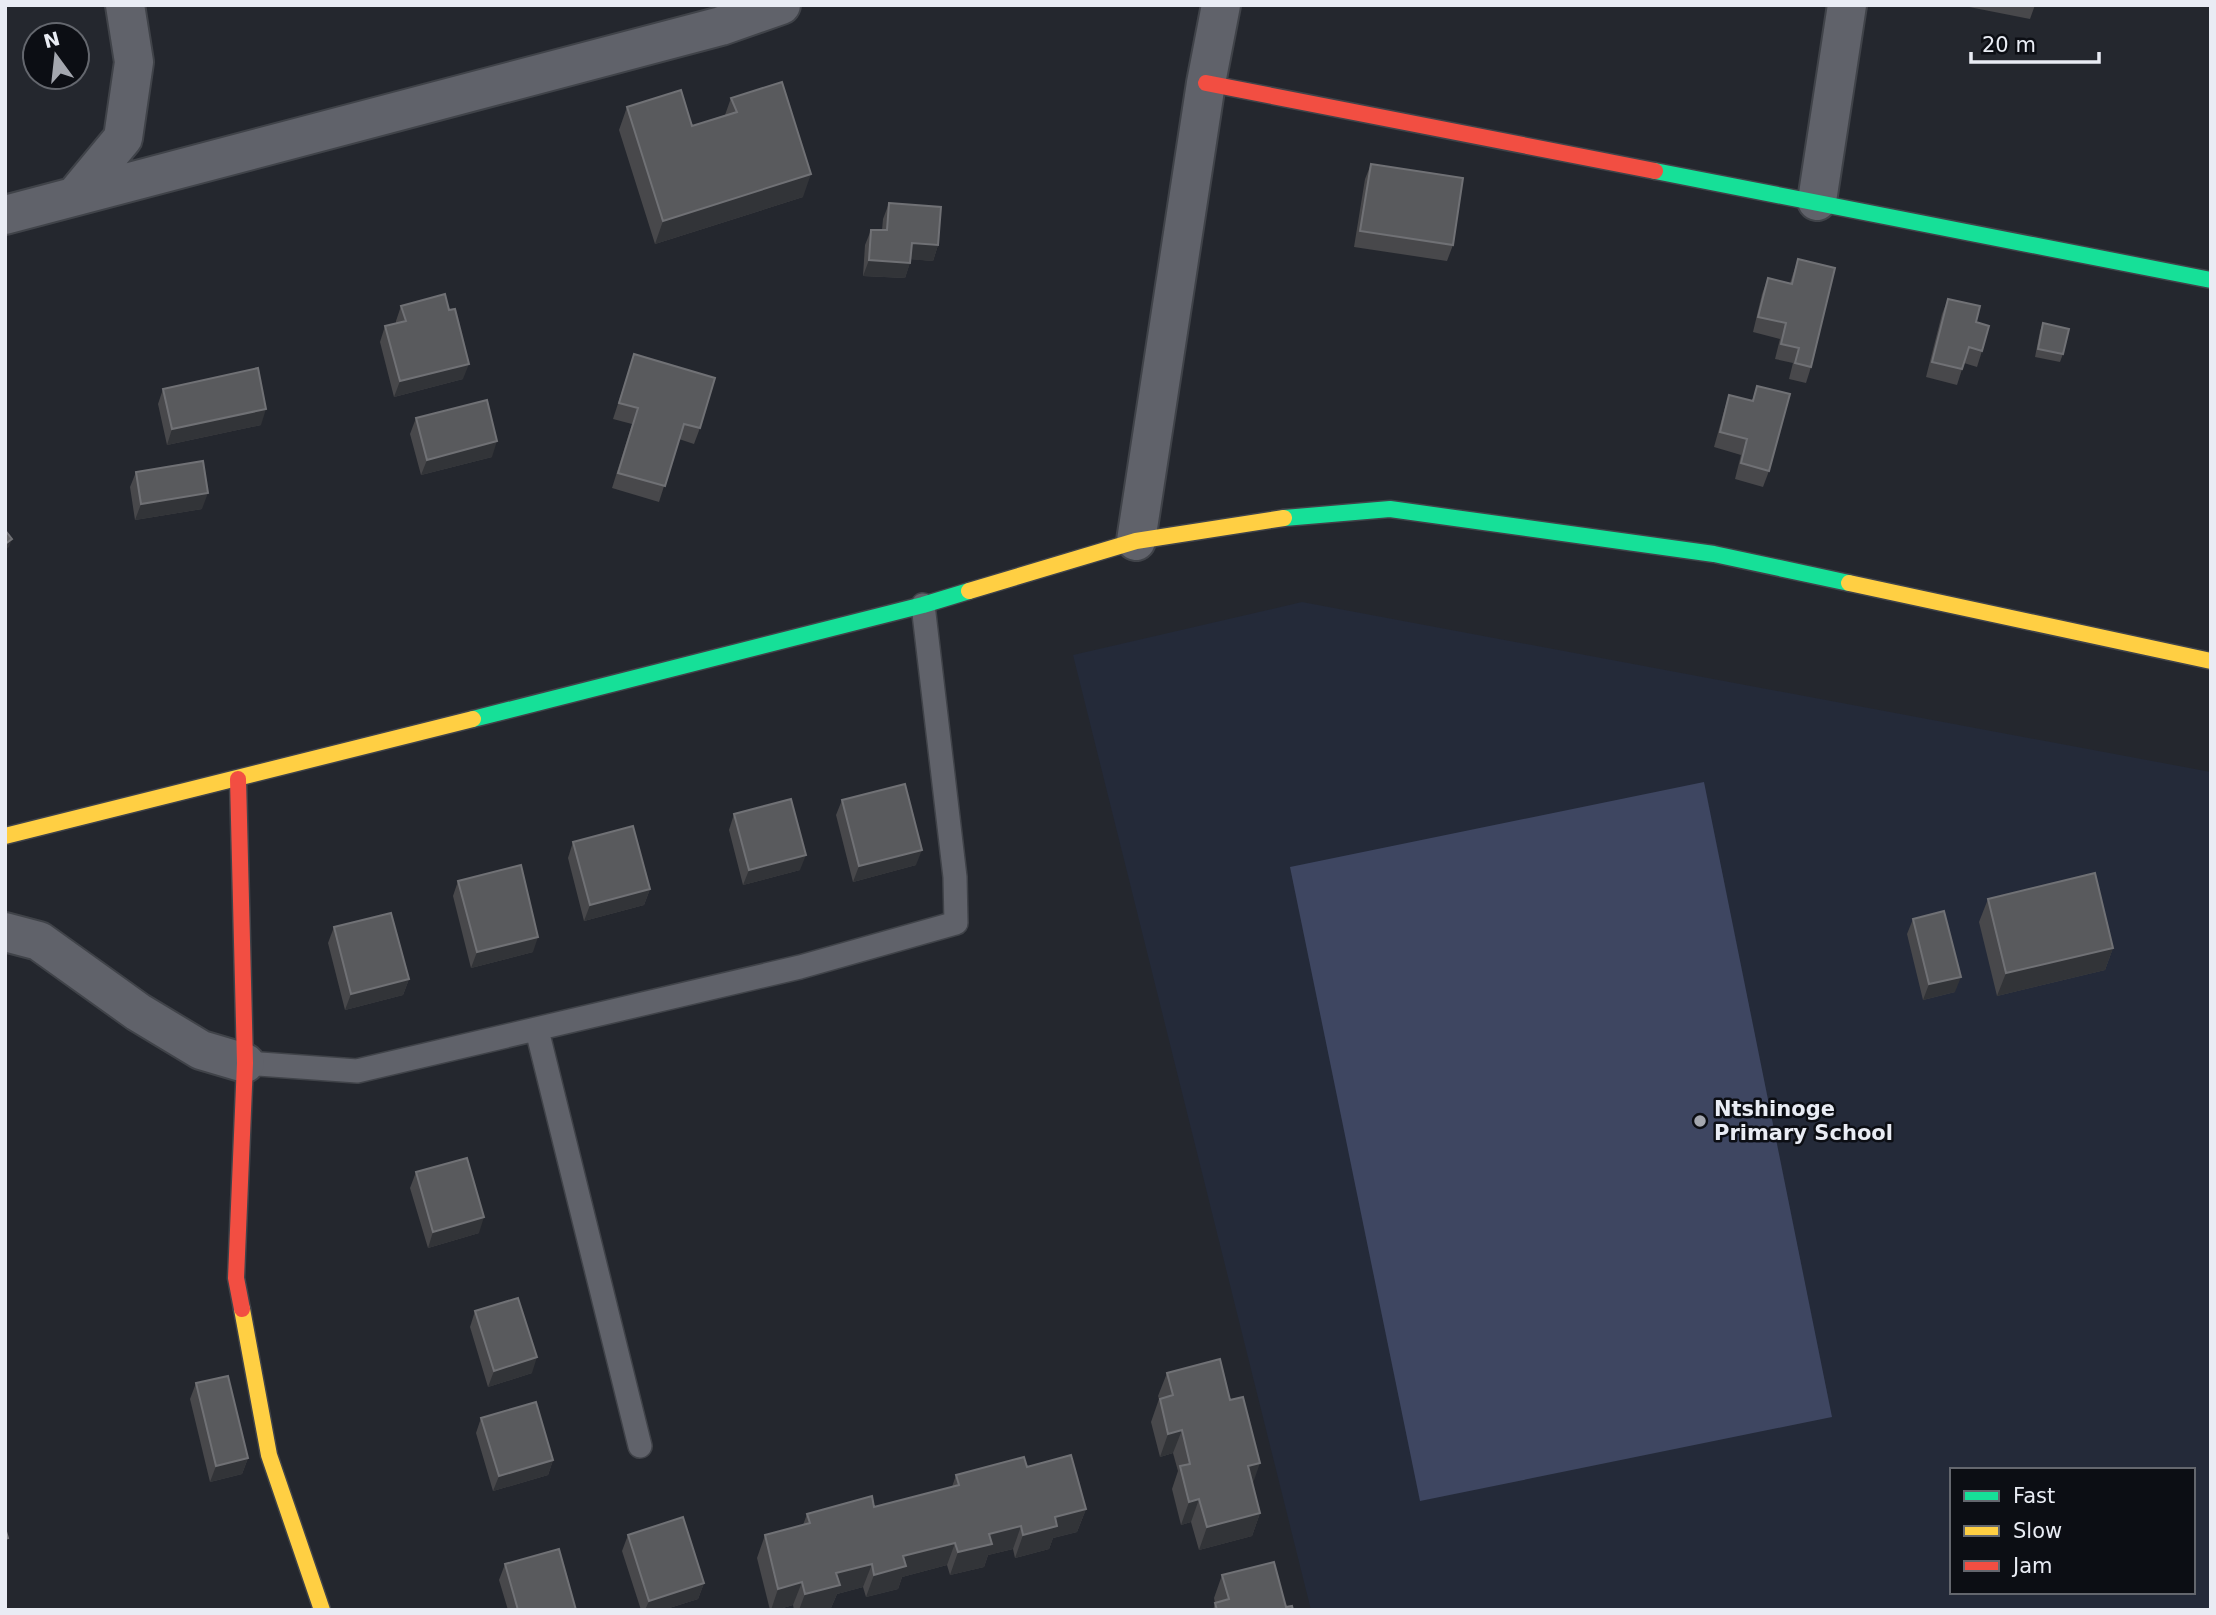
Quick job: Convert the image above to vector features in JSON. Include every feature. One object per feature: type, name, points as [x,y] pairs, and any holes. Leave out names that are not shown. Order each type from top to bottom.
[{"type":"street","points":[[75,196],[122,138],[134,62],[125,5]]},
{"type":"street","points":[[5,215],[719,16],[781,5]]},
{"type":"street","points":[[1136,541],[1206,83],[1221,5]]},
{"type":"street","points":[[1817,201],[1847,5]]},
{"type":"street","points":[[1206,83],[2211,280]]},
{"type":"street","points":[[5,836],[923,605],[1136,541],[1275,519],[1390,509],[1714,554],[2211,661]]},
{"type":"street","points":[[238,779],[245,1063],[236,1278],[269,1455],[322,1610]]},
{"type":"street","points":[[5,932],[39,941],[138,1012],[201,1050],[245,1063]]},
{"type":"lane","points":[[245,1063],[357,1071],[800,967],[956,923],[955,877],[923,605]]},
{"type":"lane","points":[[537,1030],[640,1446]]},
{"type":"shaded area","name":"Ntshinoge Primary School","points":[[1302,602],[2211,772],[2211,1610],[1311,1610],[1073,655]]},
{"type":"shaded area","points":[[1704,782],[1832,1417],[1420,1501],[1290,867]]},
{"type":"building","points":[[782,82],[811,174],[663,221],[627,107],[681,90],[692,126],[737,112],[731,98]]},
{"type":"building","points":[[1371,164],[1463,178],[1453,245],[1360,231]]},
{"type":"building","points":[[889,203],[941,207],[938,245],[912,243],[910,263],[869,260],[871,230],[887,230]]},
{"type":"building","points":[[1798,259],[1835,268],[1811,367],[1795,363],[1799,348],[1781,344],[1786,323],[1758,317],[1768,278],[1792,284]]},
{"type":"building","points":[[445,294],[449,310],[455,309],[469,364],[400,381],[385,326],[406,321],[401,306]]},
{"type":"building","points":[[1948,299],[1980,306],[1976,322],[1989,326],[1982,351],[1969,347],[1962,369],[1932,362]]},
{"type":"building","points":[[2043,323],[2069,329],[2063,354],[2038,349]]},
{"type":"building","points":[[634,354],[715,378],[700,428],[684,424],[665,486],[618,473],[638,408],[619,403]]},
{"type":"building","points":[[258,368],[266,409],[172,429],[163,389]]},
{"type":"building","points":[[1757,386],[1790,394],[1769,471],[1741,463],[1747,439],[1720,432],[1729,395],[1753,401]]},
{"type":"building","points":[[487,400],[497,441],[427,460],[416,418]]},
{"type":"building","points":[[203,461],[208,493],[141,504],[136,472]]},
{"type":"building","points":[[5,530],[12,539],[5,544]]},
{"type":"building","points":[[905,784],[922,850],[859,866],[842,800]]},
{"type":"building","points":[[791,799],[806,855],[749,870],[734,814]]},
{"type":"building","points":[[633,826],[650,889],[590,905],[573,842]]},
{"type":"building","points":[[521,865],[538,937],[477,952],[458,881]]},
{"type":"building","points":[[2095,873],[2113,948],[2006,973],[1988,899]]},
{"type":"building","points":[[1944,911],[1961,977],[1929,984],[1913,919]]},
{"type":"building","points":[[391,913],[409,979],[351,994],[334,927]]},
{"type":"building","points":[[467,1158],[484,1217],[433,1232],[416,1172]]},
{"type":"building","points":[[518,1298],[537,1357],[494,1371],[475,1311]]},
{"type":"building","points":[[1220,1359],[1230,1400],[1243,1397],[1260,1463],[1248,1466],[1260,1513],[1207,1527],[1199,1499],[1189,1502],[1180,1466],[1190,1464],[1182,1430],[1168,1434],[1160,1399],[1173,1395],[1167,1373]]},
{"type":"building","points":[[228,1376],[248,1458],[216,1466],[196,1383]]},
{"type":"building","points":[[536,1402],[553,1460],[499,1476],[481,1418]]},
{"type":"building","points":[[1071,1455],[1086,1509],[1055,1517],[1057,1526],[1023,1535],[1021,1526],[989,1534],[992,1544],[958,1552],[955,1543],[903,1556],[906,1566],[874,1575],[872,1564],[836,1573],[840,1585],[805,1594],[802,1582],[778,1589],[765,1535],[810,1523],[807,1514],[872,1496],[874,1507],[959,1485],[956,1475],[1024,1457],[1027,1467]]},
{"type":"building","points":[[683,1517],[704,1583],[649,1601],[628,1535]]},
{"type":"building","points":[[559,1549],[576,1610],[518,1610],[505,1564]]},
{"type":"building","points":[[1274,1562],[1286,1607],[1292,1606],[1293,1610],[1217,1610],[1215,1603],[1229,1599],[1222,1575]]},
{"type":"traffic: fast","points":[[1655,171],[2211,280]]},
{"type":"traffic: fast","points":[[1284,518],[1390,509],[1714,554],[1849,583]]},
{"type":"traffic: fast","points":[[473,719],[969,591]]},
{"type":"traffic: slow","points":[[969,591],[1136,541],[1284,518]]},
{"type":"traffic: slow","points":[[1849,583],[2211,661]]},
{"type":"traffic: slow","points":[[5,836],[473,719]]},
{"type":"traffic: slow","points":[[242,1309],[269,1455],[322,1610]]},
{"type":"traffic: jam","points":[[1206,83],[1655,171]]},
{"type":"traffic: jam","points":[[238,779],[245,1063],[236,1278],[242,1309]]},
{"type":"place","name":"Ntshinoge Primary School","points":[[1700,1121]]}]
